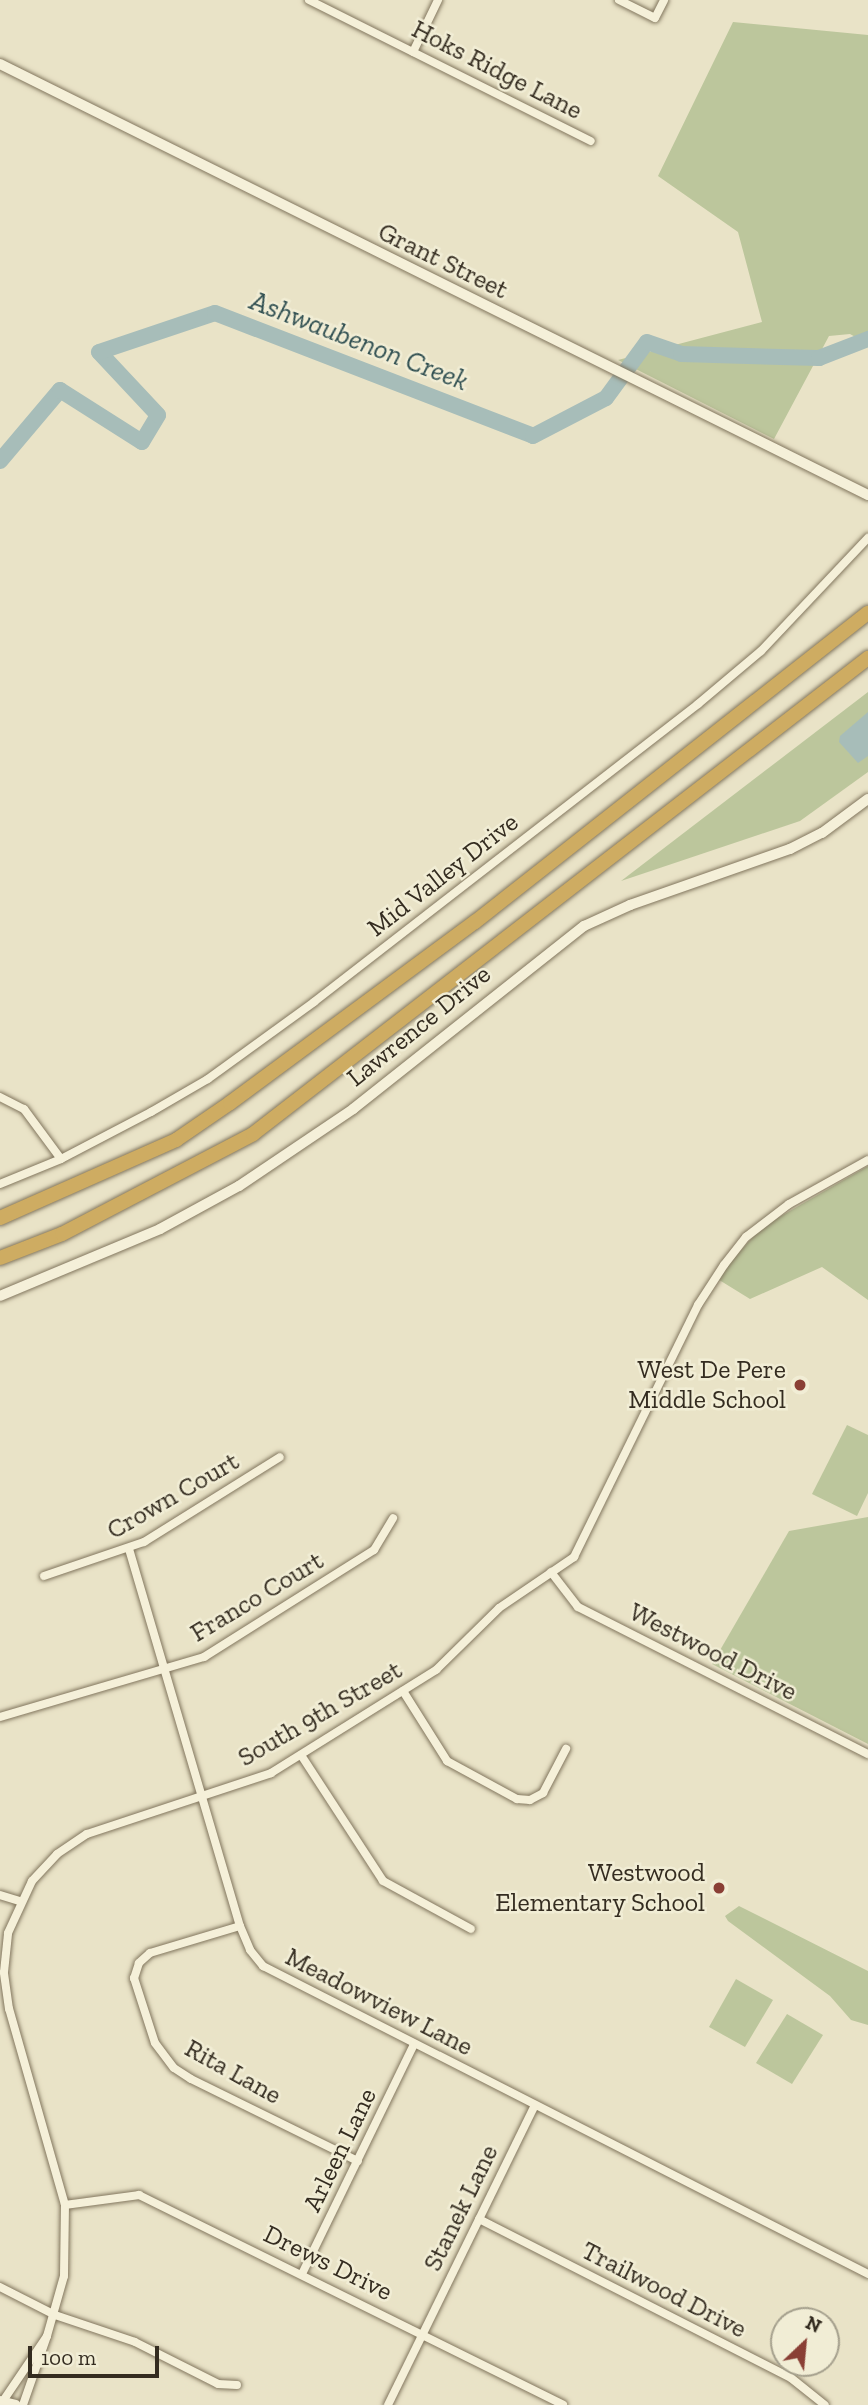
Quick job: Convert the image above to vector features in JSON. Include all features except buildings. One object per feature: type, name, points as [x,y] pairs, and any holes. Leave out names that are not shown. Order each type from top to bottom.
[{"type":"highway","points":[[0,1218],[176,1140],[241,1096],[454,938],[868,613]]},
{"type":"highway","points":[[0,1258],[62,1234],[253,1134],[868,658]]},
{"type":"main road","name":"Lawrence Drive","points":[[0,1296],[160,1230],[239,1186],[353,1109],[584,926],[630,905],[790,849],[822,833],[868,799]]},
{"type":"main road","points":[[1,2401],[16,2405]]},
{"type":"street","name":"Hoks Ridge Lane","points":[[309,0],[591,141]]},
{"type":"street","points":[[413,52],[438,0]]},
{"type":"street","points":[[620,0],[655,18],[663,0]]},
{"type":"street","name":"Grant Street","points":[[0,64],[868,495]]},
{"type":"street","name":"Mid Valley Drive","points":[[0,1184],[61,1159],[208,1079],[314,1002],[719,687],[761,651],[868,538]]},
{"type":"street","points":[[0,1097],[24,1109],[61,1159]]},
{"type":"street","name":"South 9th Street","points":[[23,2405],[55,2315],[67,2250],[65,2205],[6,1991],[5,1954],[20,1901],[44,1867],[87,1834],[251,1782],[301,1755],[453,1657],[499,1608],[580,1548],[698,1306],[724,1265],[746,1237],[789,1204],[868,1160]]},
{"type":"street","name":"Crown Court","points":[[44,1576],[129,1549],[280,1457]]},
{"type":"street","name":"Franco Court","points":[[0,1717],[204,1657],[374,1550],[393,1518]]},
{"type":"street","name":"Meadowview Lane","points":[[129,1549],[240,1926],[250,1950],[263,1966],[868,2274]]},
{"type":"street","name":"Westwood Drive","points":[[551,1572],[579,1607],[868,1754]]},
{"type":"street","points":[[403,1690],[447,1761],[517,1799],[530,1800],[543,1793],[566,1749]]},
{"type":"street","points":[[301,1755],[383,1881],[471,1929]]},
{"type":"street","points":[[0,1895],[20,1901]]},
{"type":"street","name":"Rita Lane","points":[[240,1926],[150,1954],[139,1963],[134,1978],[155,2043],[174,2068],[191,2079],[358,2161]]},
{"type":"street","name":"Arleen Lane","points":[[302,2274],[414,2044]]},
{"type":"street","name":"Stanek Lane","points":[[388,2405],[535,2105]]},
{"type":"street","name":"Drews Drive","points":[[65,2205],[139,2195],[564,2405]]},
{"type":"street","name":"Trailwood Drive","points":[[479,2219],[792,2378],[825,2405]]},
{"type":"street","points":[[0,2287],[55,2315],[135,2342],[218,2384],[237,2385]]},
{"type":"street","name":"South 9th Street","points":[[1,2401],[47,2336]]},
{"type":"green space","points":[[733,22],[868,35],[868,344],[850,334],[829,336],[774,439],[618,360],[762,322],[738,232],[658,176]]},
{"type":"green space","points":[[868,692],[868,772],[800,821],[621,881]]},
{"type":"green space","points":[[868,1166],[868,1300],[822,1267],[750,1299],[716,1278],[762,1227]]},
{"type":"green space","points":[[847,1425],[868,1435],[868,1493],[857,1516],[812,1494]]},
{"type":"green space","points":[[868,1517],[868,1744],[712,1664],[789,1531]]},
{"type":"green space","points":[[739,1906],[868,1971],[868,2025],[851,2020],[830,1996],[728,1921],[725,1916]]},
{"type":"green space","points":[[736,1979],[773,2000],[745,2047],[709,2027]]},
{"type":"green space","points":[[787,2014],[823,2035],[792,2084],[756,2063]]},
{"type":"water","points":[[868,712],[868,756],[858,763],[839,742],[840,736]]},
{"type":"waterway","name":"Ashwaubenon Creek","points":[[0,461],[60,390],[142,442],[158,415],[99,352],[215,313],[533,436],[606,398],[647,342],[681,354],[819,358],[868,339]]},
{"type":"place","name":"West De Pere Middle School","points":[[800,1385]]},
{"type":"place","name":"Westwood Elementary School","points":[[719,1888]]}]
